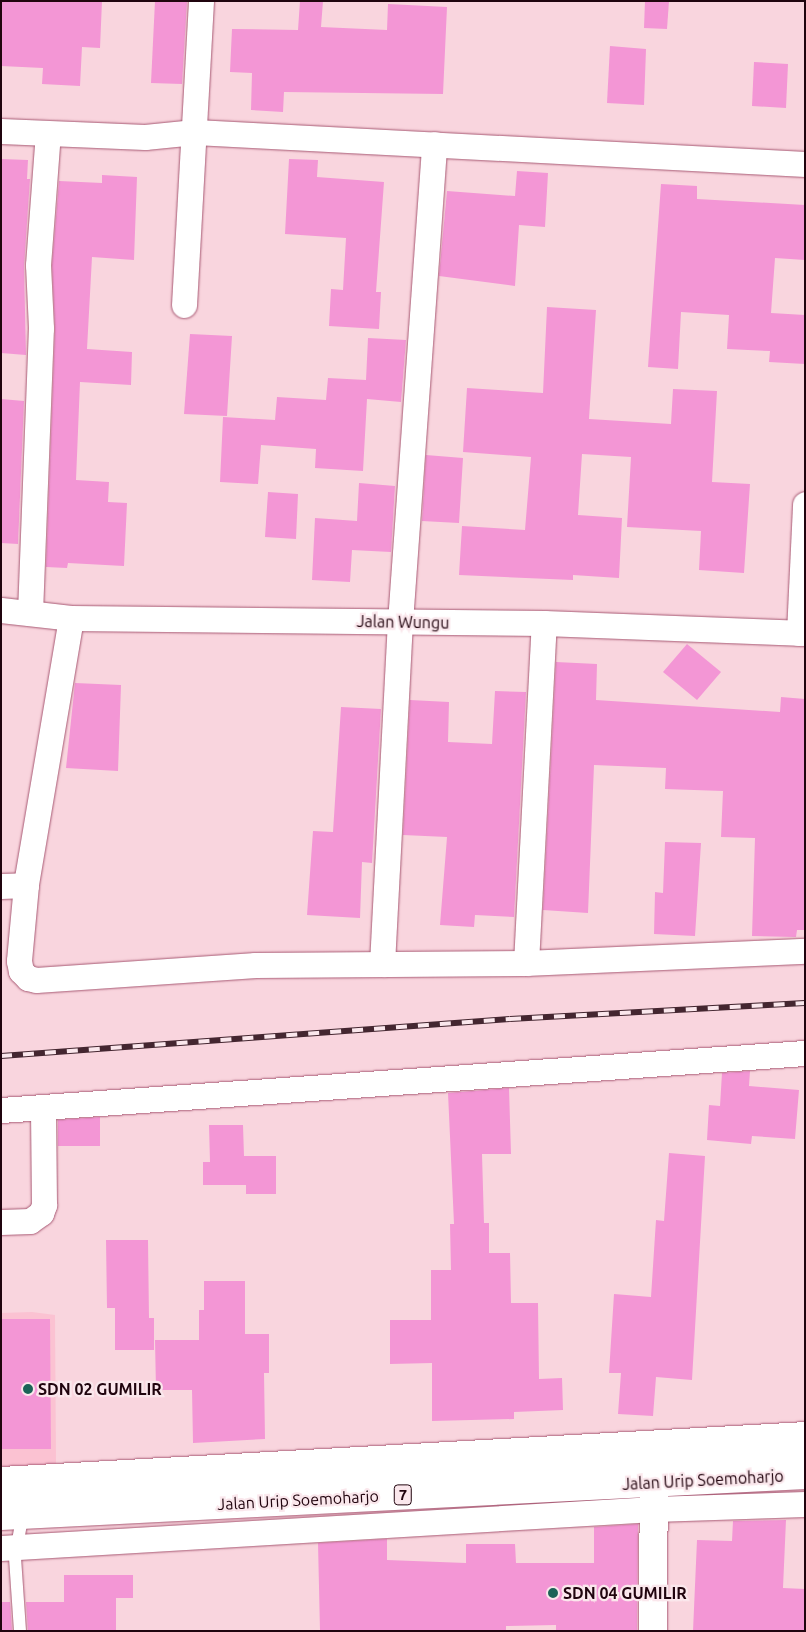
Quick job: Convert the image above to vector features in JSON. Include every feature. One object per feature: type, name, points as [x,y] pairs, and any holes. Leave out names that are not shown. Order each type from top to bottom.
[{"type":"main road","name":"Jalan Urip Soemoharjo","points":[[1,1492],[654,1484],[805,1452]]},
{"type":"main road","name":"Jalan Urip Soemoharjo","points":[[12,1515],[654,1484],[805,1474]]},
{"type":"main road","points":[[653,1631],[654,1484]]},
{"type":"street","points":[[184,304],[196,132],[201,1]]},
{"type":"street","points":[[1,131],[145,137],[196,132],[805,164]]},
{"type":"street","points":[[30,613],[41,328],[38,265],[48,133]]},
{"type":"street","points":[[382,964],[400,622],[434,144]]},
{"type":"street","points":[[802,633],[805,504]]},
{"type":"street","name":"Jalan Wungu","points":[[1,610],[71,618],[544,623],[802,633]]},
{"type":"street","points":[[71,618],[26,884],[19,961],[21,971],[36,980],[255,965],[526,964],[805,951]]},
{"type":"street","points":[[526,964],[544,623]]},
{"type":"street","points":[[1,886],[26,884]]},
{"type":"street","points":[[1,1110],[805,1053]]},
{"type":"street","points":[[1,1222],[30,1221],[41,1213],[44,1204],[43,1107]]},
{"type":"street","points":[[1,1479],[805,1434]]},
{"type":"street","points":[[8,1547],[654,1484],[805,1504]]},
{"type":"lane","points":[[12,1515],[8,1547],[20,1631]]},
{"type":"shaded area","name":"SDN 02 GUMILIR","points":[[32,1312],[55,1315],[56,1464],[1,1468],[1,1313]]},
{"type":"building","points":[[1,1],[102,1],[100,48],[82,47],[80,86],[42,84],[43,68],[1,66]]},
{"type":"building","points":[[155,1],[187,1],[182,84],[151,83]]},
{"type":"building","points":[[300,1],[323,1],[321,27],[387,30],[388,4],[447,7],[443,94],[284,92],[283,112],[251,110],[252,73],[230,72],[232,29],[298,30]]},
{"type":"building","points":[[645,1],[669,1],[667,29],[644,28]]},
{"type":"building","points":[[610,46],[646,49],[644,105],[607,103]]},
{"type":"building","points":[[754,62],[788,64],[786,108],[752,106]]},
{"type":"building","points":[[1,159],[28,160],[27,179],[30,179],[24,266],[26,355],[1,353]]},
{"type":"building","points":[[289,159],[318,160],[317,177],[384,182],[376,292],[381,292],[379,329],[329,326],[331,289],[343,290],[346,238],[285,234]]},
{"type":"building","points":[[517,171],[548,173],[545,227],[519,225],[515,286],[439,276],[447,191],[515,196]]},
{"type":"building","points":[[102,175],[137,177],[134,260],[92,257],[87,349],[132,352],[131,385],[80,382],[76,480],[109,482],[108,502],[127,503],[124,566],[68,563],[67,568],[46,567],[55,329],[52,265],[59,181],[102,183]]},
{"type":"building","points":[[661,184],[697,186],[697,199],[805,205],[805,260],[775,258],[771,313],[805,315],[805,364],[769,362],[770,351],[727,349],[729,315],[681,312],[678,369],[648,367]]},
{"type":"building","points":[[547,307],[596,310],[589,419],[671,424],[673,389],[717,391],[712,482],[750,484],[744,573],[699,570],[701,531],[627,527],[631,457],[582,454],[578,515],[622,518],[619,578],[573,575],[573,580],[459,575],[462,526],[525,530],[531,457],[463,452],[467,388],[543,393]]},
{"type":"building","points":[[190,334],[232,336],[227,416],[184,414]]},
{"type":"building","points":[[368,338],[406,340],[401,402],[367,399],[363,471],[315,468],[316,449],[261,445],[258,484],[220,482],[223,417],[275,420],[277,397],[326,400],[328,378],[366,380]]},
{"type":"building","points":[[1,399],[24,401],[18,544],[1,543]]},
{"type":"building","points":[[426,455],[463,458],[459,523],[422,521]]},
{"type":"building","points":[[359,483],[395,486],[391,552],[352,550],[350,582],[312,580],[315,518],[357,521]]},
{"type":"building","points":[[268,492],[298,494],[296,539],[265,537]]},
{"type":"building","points":[[687,644],[721,672],[697,700],[663,672]]},
{"type":"building","points":[[556,662],[597,664],[596,700],[780,712],[781,697],[805,699],[805,930],[797,930],[796,937],[752,936],[755,838],[721,837],[723,791],[665,789],[666,768],[594,765],[588,913],[543,910]]},
{"type":"building","points":[[75,683],[121,685],[118,771],[66,768]]},
{"type":"building","points":[[495,691],[526,692],[514,917],[475,915],[474,927],[440,925],[447,837],[403,835],[410,700],[449,702],[448,742],[492,744]]},
{"type":"building","points":[[341,707],[381,709],[372,863],[362,862],[360,918],[307,915],[313,831],[333,832]]},
{"type":"building","points":[[665,842],[701,843],[695,936],[654,934],[655,892],[663,893]]},
{"type":"building","points":[[750,1071],[749,1086],[799,1090],[795,1139],[752,1136],[751,1144],[707,1140],[709,1105],[720,1106],[722,1073]]},
{"type":"building","points":[[509,1088],[511,1154],[482,1154],[484,1223],[489,1223],[489,1253],[510,1253],[511,1303],[538,1303],[539,1379],[562,1378],[563,1410],[514,1412],[514,1419],[432,1421],[432,1363],[390,1364],[390,1320],[431,1320],[431,1270],[451,1270],[450,1224],[454,1224],[448,1093]]},
{"type":"building","points":[[100,1117],[100,1146],[58,1146],[58,1120]]},
{"type":"building","points":[[209,1125],[243,1125],[244,1156],[276,1156],[276,1194],[246,1194],[246,1185],[203,1185],[203,1162],[210,1162]]},
{"type":"building","points":[[669,1153],[705,1156],[692,1380],[656,1377],[653,1416],[618,1414],[621,1373],[609,1373],[614,1294],[651,1297],[656,1220],[664,1221]]},
{"type":"building","points":[[106,1240],[148,1240],[149,1318],[154,1318],[154,1350],[115,1350],[115,1308],[107,1308]]},
{"type":"building","points":[[204,1281],[245,1281],[245,1334],[269,1334],[269,1373],[264,1373],[265,1439],[193,1443],[192,1390],[156,1390],[155,1340],[199,1340],[199,1310],[204,1310]]},
{"type":"building","name":"SDN 02 GUMILIR","points":[[1,1319],[50,1319],[51,1449],[1,1449]]},
{"type":"building","points":[[786,1520],[783,1588],[805,1589],[805,1631],[693,1631],[697,1540],[732,1541],[733,1521]]},
{"type":"building","points":[[638,1524],[637,1631],[556,1631],[556,1625],[506,1626],[506,1631],[320,1631],[318,1543],[387,1539],[387,1560],[466,1563],[466,1544],[515,1544],[516,1563],[594,1563],[594,1527]]},
{"type":"building","points":[[64,1575],[133,1575],[133,1598],[116,1598],[116,1631],[28,1631],[26,1602],[64,1602]]},
{"type":"building","points":[[1,1602],[10,1602],[12,1631],[1,1631]]},
{"type":"railway","points":[[1,1056],[510,1019],[805,1003]]},
{"type":"place","name":"SDN 02 GUMILIR","points":[[28,1389]]},
{"type":"place","name":"SDN 04 GUMILIR","points":[[553,1593]]}]
